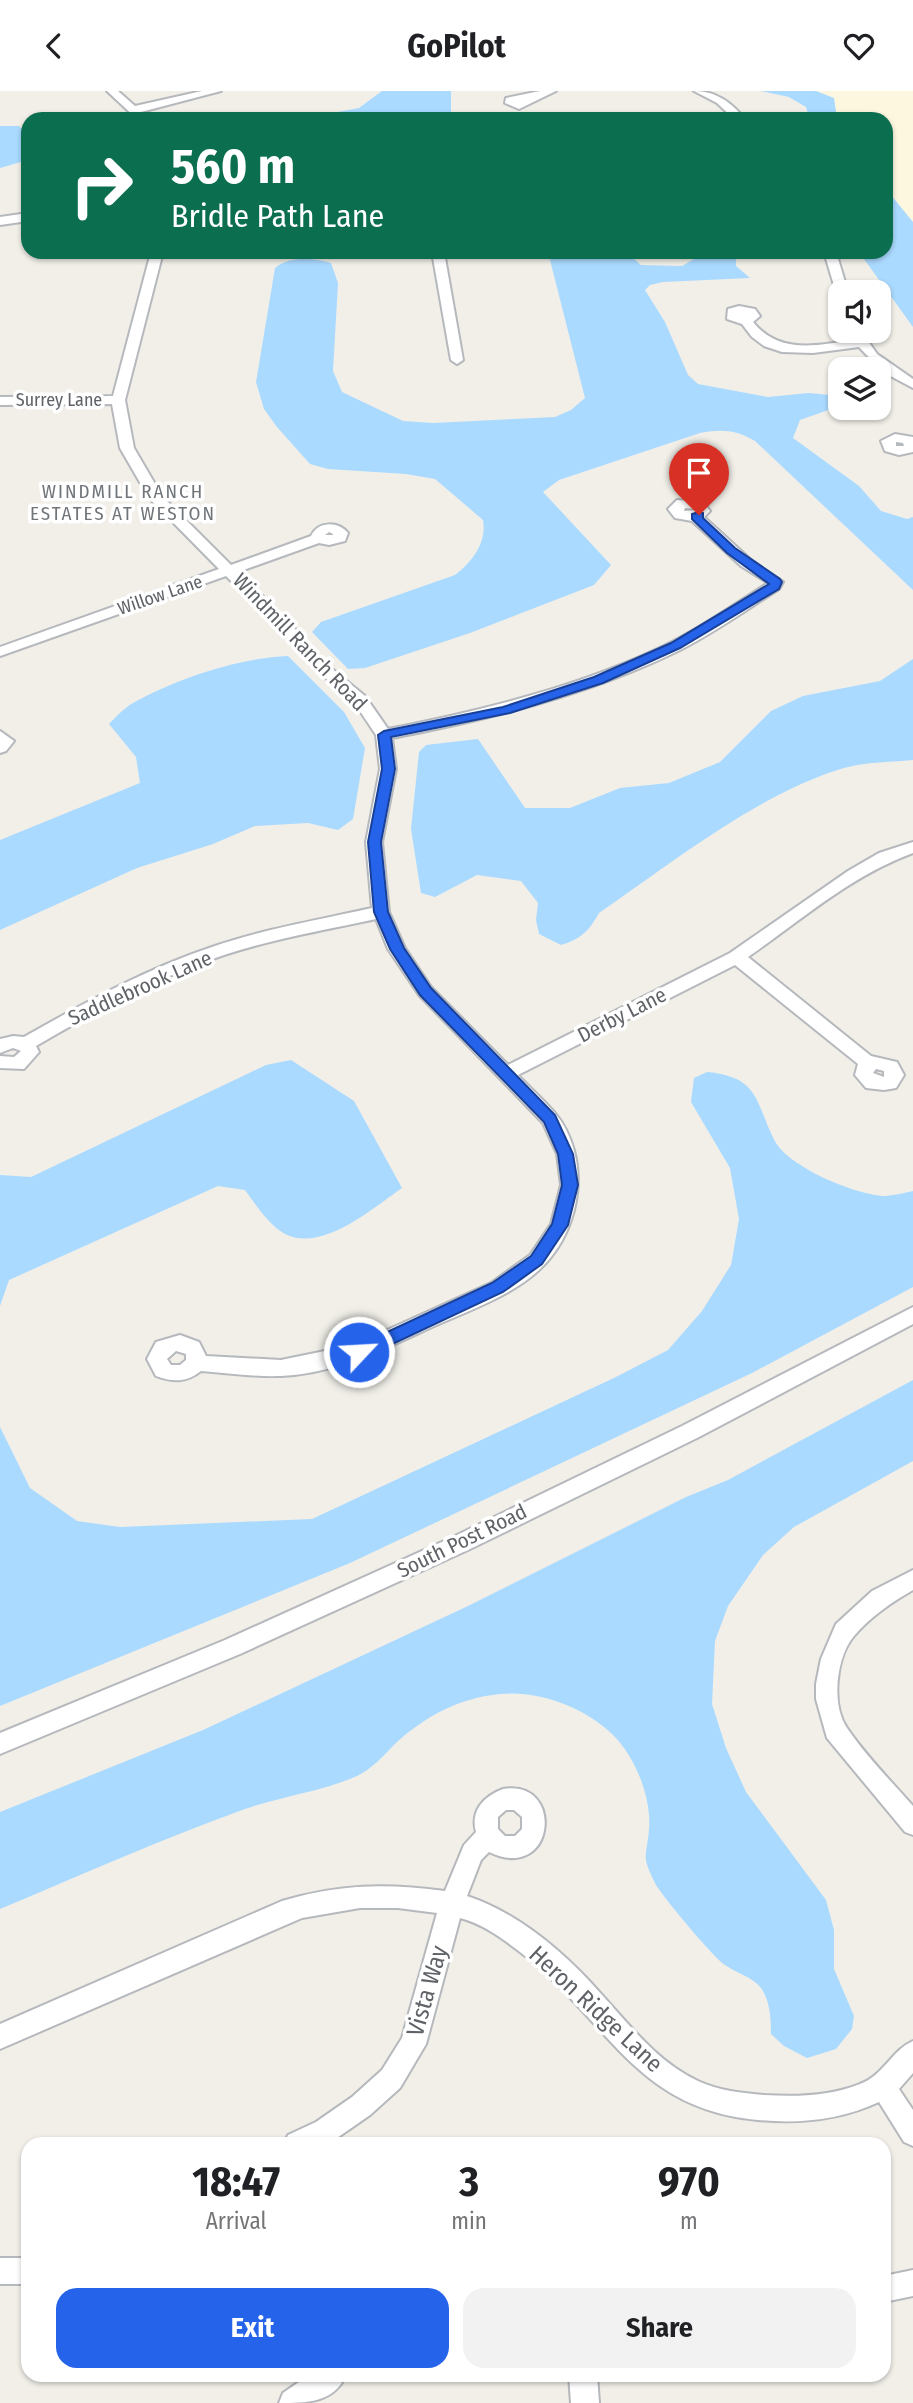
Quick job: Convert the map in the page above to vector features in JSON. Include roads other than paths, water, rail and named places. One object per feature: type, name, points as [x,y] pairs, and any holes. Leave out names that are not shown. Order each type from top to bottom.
[{"type":"street","points":[[112,91],[134,110],[216,91]]},
{"type":"street","points":[[526,99],[551,91]]},
{"type":"street","points":[[699,91],[721,101],[733,112]]},
{"type":"street","points":[[0,221],[21,218]]},
{"type":"street","name":"Windmill Ranch Road","points":[[154,259],[118,400],[127,448],[156,498],[284,625],[320,666],[360,699],[384,735],[388,769],[374,842],[381,912],[397,949],[425,991],[550,1119],[566,1154],[570,1185],[560,1225],[537,1260],[498,1288],[359,1352],[281,1368],[196,1363]]},
{"type":"street","points":[[439,259],[457,360]]},
{"type":"street","points":[[832,259],[838,280]]},
{"type":"street","points":[[746,321],[755,336],[782,350],[804,350],[833,343]]},
{"type":"street","points":[[863,343],[878,362],[913,384]]},
{"type":"street","name":"Surrey Lane","points":[[0,401],[118,400]]},
{"type":"street","points":[[384,735],[505,711],[599,680],[676,646],[774,586],[776,582],[746,563],[696,517]]},
{"type":"street","name":"Willow Lane","points":[[0,652],[319,538]]},
{"type":"street","points":[[0,736],[6,741],[0,748]]},
{"type":"street","name":"Derby Lane","points":[[507,1073],[736,957],[854,875],[885,857],[913,846]]},
{"type":"street","name":"Saddlebrook Lane","points":[[0,1047],[14,1041],[26,1044],[64,1022],[195,960],[282,933],[381,912]]},
{"type":"street","points":[[736,957],[869,1064]]},
{"type":"street","name":"Saddlebrook Lane","points":[[0,1062],[12,1065],[24,1061],[30,1052],[26,1044]]},
{"type":"street","name":"South Post Road","points":[[0,1744],[121,1696],[370,1586],[792,1380],[913,1315]]},
{"type":"street","points":[[913,1579],[880,1598],[844,1632],[832,1659],[827,1684],[835,1731],[913,1824]]},
{"type":"street","name":"Vista Way","points":[[311,2137],[361,2106],[391,2078],[406,2056],[413,2044],[452,1904],[472,1853],[488,1836]]},
{"type":"street","name":"Heron Ridge Lane","points":[[0,2037],[282,1913],[314,1902],[349,1895],[402,1895],[483,1913],[512,1931],[559,1968],[644,2059],[675,2081],[712,2099],[754,2107],[803,2111],[843,2102],[883,2086],[913,2054]]},
{"type":"street","points":[[883,2086],[913,2133]]},
{"type":"street","points":[[0,2270],[11,2273],[21,2271]]},
{"type":"street","points":[[891,2288],[913,2283]]},
{"type":"street","points":[[293,2403],[322,2382]]},
{"type":"street","points":[[584,2382],[585,2403]]},
{"type":"water","points":[[382,91],[451,91],[451,112],[338,112],[359,108]]},
{"type":"water","points":[[761,91],[816,91],[834,98],[836,112],[807,112],[806,107],[789,97]]},
{"type":"water","points":[[0,126],[19,126],[21,162],[0,168]]},
{"type":"water","points":[[893,198],[913,222],[913,327],[891,296],[891,280],[879,280],[864,259],[893,259]]},
{"type":"water","points":[[302,259],[331,263],[338,283],[333,371],[342,392],[403,421],[433,423],[555,417],[571,410],[585,398],[550,259],[634,259],[641,265],[682,266],[694,259],[736,259],[736,266],[750,278],[663,282],[650,285],[645,290],[665,322],[688,375],[698,384],[768,397],[808,393],[828,395],[828,410],[800,420],[793,438],[859,486],[881,511],[907,519],[913,517],[913,590],[755,441],[722,431],[700,433],[559,480],[543,492],[611,565],[594,585],[470,633],[365,668],[348,669],[312,632],[321,622],[455,575],[477,551],[483,536],[483,520],[435,479],[406,474],[328,469],[310,464],[277,427],[264,409],[256,382],[275,268],[287,261]]},
{"type":"water","points":[[288,656],[344,712],[365,748],[353,819],[338,830],[308,823],[255,826],[213,844],[137,868],[0,930],[0,840],[140,783],[136,757],[109,724],[120,713],[150,694],[208,671],[249,661]]},
{"type":"water","points":[[913,659],[913,760],[844,768],[780,794],[717,831],[599,913],[588,929],[574,940],[561,945],[539,934],[536,920],[538,903],[521,881],[477,875],[435,897],[421,893],[411,829],[419,752],[426,745],[478,739],[525,808],[570,808],[620,788],[669,783],[720,762],[771,711],[803,696],[880,681]]},
{"type":"water","points":[[291,1060],[354,1101],[402,1188],[346,1226],[315,1238],[299,1238],[285,1234],[273,1225],[245,1190],[218,1186],[9,1280],[0,1306],[0,1175],[31,1177],[266,1065]]},
{"type":"water","points":[[707,1072],[725,1075],[747,1087],[754,1095],[776,1143],[810,1171],[843,1186],[874,1195],[886,1196],[913,1191],[913,1287],[752,1373],[350,1563],[0,1706],[0,1427],[30,1488],[77,1521],[120,1527],[312,1519],[616,1377],[668,1350],[702,1311],[731,1265],[739,1219],[730,1168],[691,1102],[694,1078]]},
{"type":"water","points":[[913,1380],[913,1461],[794,1527],[763,1555],[728,1606],[715,1641],[712,1704],[726,1748],[746,1792],[826,1900],[834,1930],[834,1969],[854,2016],[852,2029],[836,2049],[807,2058],[784,2046],[771,2034],[768,2004],[761,1988],[719,1960],[656,1885],[646,1857],[648,1805],[640,1778],[628,1754],[601,1724],[575,1708],[530,1695],[515,1693],[485,1696],[445,1709],[420,1724],[357,1776],[214,1821],[0,1909],[0,1812],[203,1730],[468,1606],[686,1497],[728,1480]]},
{"type":"district","name":"WINDMILL RANCH ESTATES AT WESTON","points":[[123,502]]}]
